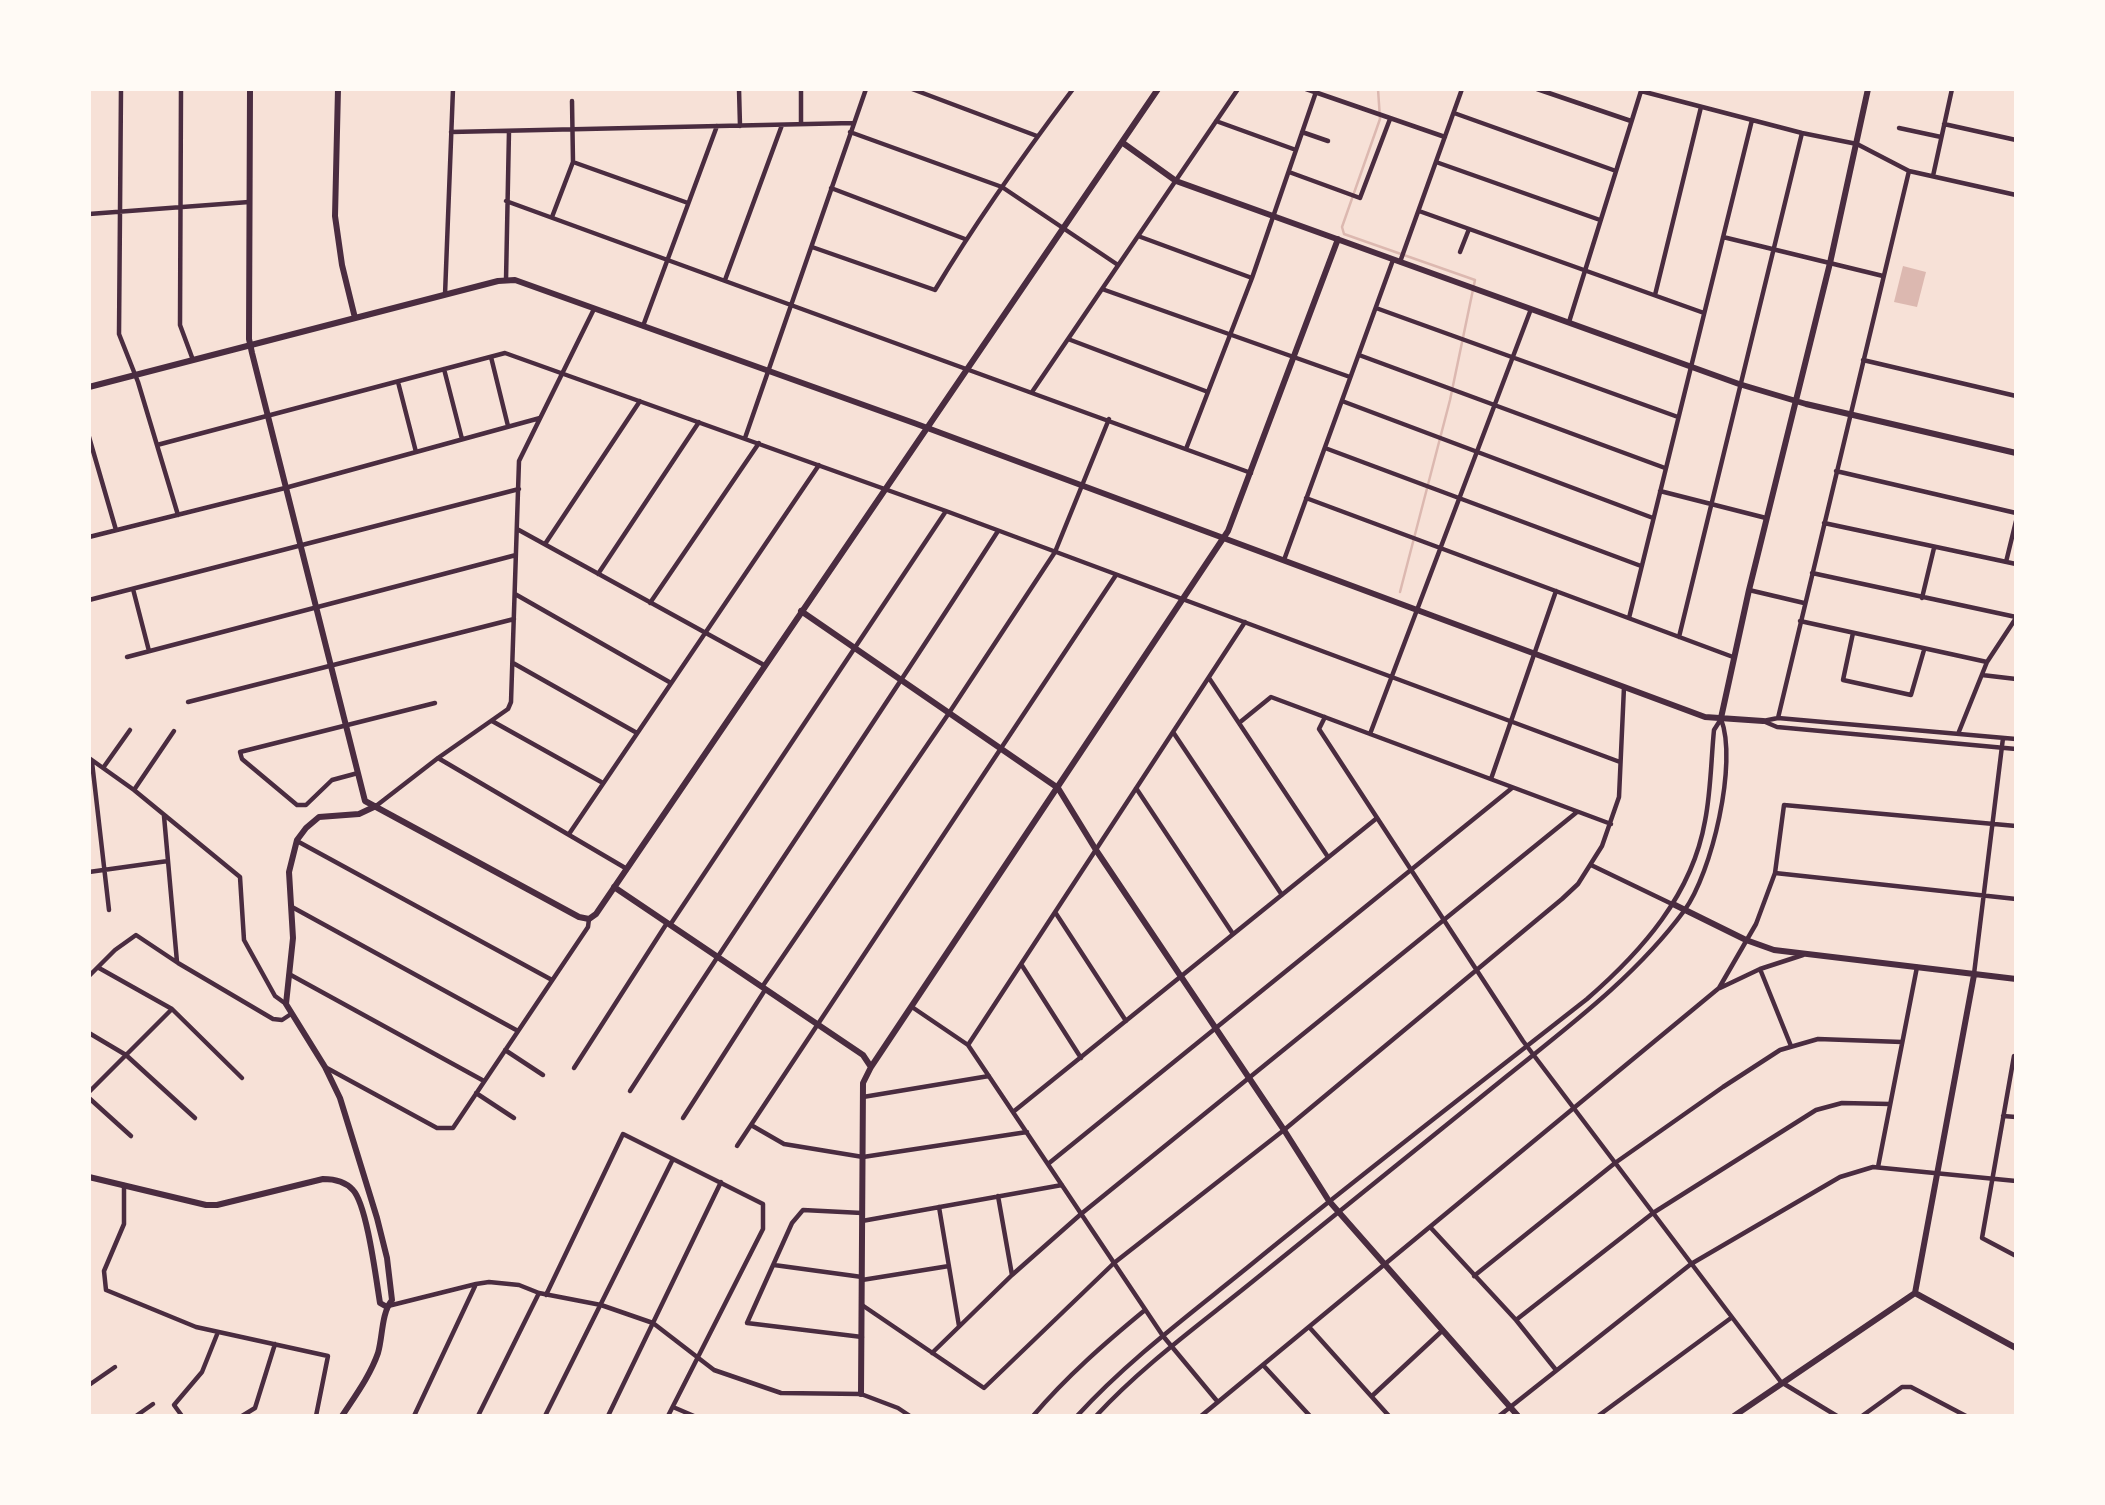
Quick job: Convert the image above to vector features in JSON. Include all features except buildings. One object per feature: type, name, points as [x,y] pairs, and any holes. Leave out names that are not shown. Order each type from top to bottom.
[{"type":"street","points":[[121,89],[119,334],[135,375],[178,515]]},
{"type":"street","points":[[181,89],[180,325],[192,360]]},
{"type":"street","points":[[250,89],[250,346],[365,801],[579,917],[589,919],[596,914],[1158,89]]},
{"type":"street","points":[[338,89],[335,216],[342,265],[355,318]]},
{"type":"street","points":[[446,295],[453,89]]},
{"type":"street","points":[[739,89],[740,126]]},
{"type":"street","points":[[801,89],[802,124]]},
{"type":"street","points":[[745,438],[866,89]]},
{"type":"street","points":[[912,89],[1037,136]]},
{"type":"street","points":[[812,247],[935,290],[965,239],[1073,89]]},
{"type":"street","points":[[1032,392],[1238,89]]},
{"type":"street","points":[[1306,89],[1445,137]]},
{"type":"street","points":[[1283,561],[1376,308],[1405,248],[1462,89]]},
{"type":"street","points":[[1537,89],[1631,121]]},
{"type":"street","points":[[1077,1416],[1098,1393],[1163,1336],[1620,970],[1655,932],[1672,904],[1687,878],[1699,845],[1706,812],[1714,730],[1721,718],[1766,518],[1830,262],[1868,89]]},
{"type":"street","points":[[1933,176],[1952,89]]},
{"type":"street","points":[[1186,449],[1252,278],[1316,91]]},
{"type":"street","points":[[1569,322],[1641,91],[1801,133],[1857,144],[1909,171],[2016,195]]},
{"type":"street","points":[[552,217],[573,162],[572,101]]},
{"type":"street","points":[[1655,295],[1701,107]]},
{"type":"street","points":[[1454,113],[1616,171]]},
{"type":"street","points":[[1289,172],[1360,198],[1384,117]]},
{"type":"street","points":[[1629,618],[1752,120]]},
{"type":"street","points":[[1216,121],[1296,150]]},
{"type":"street","points":[[451,132],[853,123]]},
{"type":"street","points":[[1944,124],[2016,140]]},
{"type":"street","points":[[725,280],[782,125]]},
{"type":"street","points":[[643,327],[666,259],[718,126]]},
{"type":"street","points":[[1899,128],[1941,137]]},
{"type":"street","points":[[506,280],[509,131]]},
{"type":"street","points":[[850,132],[1002,187],[1118,265]]},
{"type":"street","points":[[1302,132],[1328,141]]},
{"type":"street","points":[[1679,637],[1801,133]]},
{"type":"street","points":[[1123,143],[1176,181],[1739,384],[1796,401],[2016,453]]},
{"type":"street","points":[[573,162],[688,202]]},
{"type":"street","points":[[1436,162],[1601,220]]},
{"type":"street","points":[[1778,718],[1909,171]]},
{"type":"street","points":[[831,188],[965,239]]},
{"type":"street","points":[[506,201],[1251,473]]},
{"type":"street","points":[[89,214],[249,202]]},
{"type":"street","points":[[1419,211],[1704,313]]},
{"type":"street","points":[[1460,252],[1469,229]]},
{"type":"street","points":[[1138,236],[1252,278]]},
{"type":"street","points":[[1723,237],[1884,276]]},
{"type":"street","points":[[861,1394],[863,1083],[871,1067],[1223,538],[1251,473],[1338,239]]},
{"type":"street","points":[[89,387],[506,280],[516,281],[926,428],[1705,718],[1763,721],[1778,718],[2016,739]]},
{"type":"street","points":[[1102,289],[1350,377]]},
{"type":"street","points":[[1376,308],[1678,417]]},
{"type":"street","points":[[286,1004],[293,938],[289,872],[296,841],[319,817],[359,814],[376,806],[508,709],[511,702],[513,663],[519,461],[594,309]]},
{"type":"street","points":[[1370,734],[1531,309]]},
{"type":"street","points":[[1068,339],[1208,392]]},
{"type":"street","points":[[157,445],[505,353],[998,530],[1620,762]]},
{"type":"street","points":[[1359,355],[1665,468]]},
{"type":"street","points":[[491,357],[508,426]]},
{"type":"street","points":[[1863,360],[2016,396]]},
{"type":"street","points":[[444,369],[462,439]]},
{"type":"street","points":[[398,382],[416,452]]},
{"type":"street","points":[[545,544],[640,401]]},
{"type":"street","points":[[1342,401],[1653,519]]},
{"type":"street","points":[[89,537],[285,488],[541,418]]},
{"type":"street","points":[[682,1118],[764,988],[1055,552],[1109,419]]},
{"type":"street","points":[[598,574],[699,422]]},
{"type":"street","points":[[89,437],[117,530]]},
{"type":"street","points":[[650,603],[759,443]]},
{"type":"street","points":[[1325,447],[1642,566]]},
{"type":"street","points":[[569,834],[819,465]]},
{"type":"street","points":[[1836,471],[2016,513]]},
{"type":"street","points":[[89,600],[519,489]]},
{"type":"street","points":[[1660,491],[1766,518]]},
{"type":"street","points":[[1306,498],[1733,657]]},
{"type":"street","points":[[574,1068],[946,511]]},
{"type":"street","points":[[2006,562],[2016,521]]},
{"type":"street","points":[[1824,523],[2016,564]]},
{"type":"street","points":[[517,529],[764,665]]},
{"type":"street","points":[[630,1091],[717,956],[902,681],[998,530]]},
{"type":"street","points":[[1922,598],[1934,548]]},
{"type":"street","points":[[127,657],[516,555]]},
{"type":"street","points":[[1812,573],[2016,618],[1987,662],[1958,734]]},
{"type":"street","points":[[737,1146],[1116,575]]},
{"type":"street","points":[[133,589],[149,651]]},
{"type":"street","points":[[1749,590],[1804,603]]},
{"type":"street","points":[[1491,779],[1556,591]]},
{"type":"street","points":[[515,594],[671,683]]},
{"type":"street","points":[[801,611],[1058,788],[1096,850],[1329,1201],[1518,1416]]},
{"type":"street","points":[[188,702],[514,619]]},
{"type":"street","points":[[1800,621],[1987,662]]},
{"type":"street","points":[[968,1045],[1245,622]]},
{"type":"street","points":[[1853,634],[1843,680],[1911,695],[1924,650]]},
{"type":"street","points":[[513,663],[637,733]]},
{"type":"street","points":[[1982,675],[2016,679]]},
{"type":"street","points":[[1209,678],[1328,857]]},
{"type":"street","points":[[862,1305],[984,1388],[1114,1263],[1284,1130],[1578,884],[1591,865],[1611,824],[1619,797],[1624,687]]},
{"type":"street","points":[[1239,723],[1271,697],[1611,824]]},
{"type":"street","points":[[358,773],[332,780],[306,805],[297,805],[242,759],[240,752],[435,703]]},
{"type":"street","points":[[1325,717],[1319,729],[1533,1055],[1781,1382],[1837,1416]]},
{"type":"street","points":[[1096,1416],[1171,1348],[1533,1055],[1625,977],[1684,910],[1704,872],[1716,835],[1722,794],[1727,733],[1721,718]]},
{"type":"street","points":[[492,721],[603,783]]},
{"type":"street","points":[[1763,721],[1777,727],[2016,749]]},
{"type":"street","points":[[103,768],[130,730]]},
{"type":"street","points":[[134,790],[174,732]]},
{"type":"street","points":[[1173,732],[1282,895]]},
{"type":"street","points":[[1734,1416],[1915,1293],[1974,975],[2003,738]]},
{"type":"street","points":[[438,758],[626,869]]},
{"type":"street","points":[[91,759],[134,790],[240,877],[244,940],[275,996],[286,1004],[325,1067],[340,1098],[377,1218],[387,1258],[392,1300],[387,1307],[378,1352],[369,1374],[342,1416]]},
{"type":"street","points":[[91,759],[109,910]]},
{"type":"street","points":[[1136,788],[1233,934]]},
{"type":"street","points":[[1048,1164],[1512,788]]},
{"type":"street","points":[[89,800],[96,799]]},
{"type":"street","points":[[1719,988],[1756,924],[1775,873],[1784,805],[2016,826]]},
{"type":"street","points":[[932,1353],[1012,1275],[1081,1214],[1577,812]]},
{"type":"street","points":[[164,816],[177,963]]},
{"type":"street","points":[[1013,1112],[1377,818]]},
{"type":"street","points":[[296,841],[552,980]]},
{"type":"street","points":[[89,872],[168,861]]},
{"type":"street","points":[[1591,865],[1746,940],[1774,950],[2016,979]]},
{"type":"street","points":[[1775,873],[2016,899]]},
{"type":"street","points":[[614,887],[863,1055],[871,1067]]},
{"type":"street","points":[[289,905],[518,1031]]},
{"type":"street","points":[[1055,912],[1126,1021]]},
{"type":"street","points":[[325,1067],[438,1128],[453,1128],[588,927],[589,919]]},
{"type":"street","points":[[89,976],[115,950],[136,935],[177,963],[273,1019],[282,1020],[291,1014]]},
{"type":"street","points":[[1201,1416],[1575,1110],[1719,988],[1760,969],[1803,955]]},
{"type":"street","points":[[1021,964],[1081,1058]]},
{"type":"street","points":[[1878,1167],[1917,967]]},
{"type":"street","points":[[99,968],[172,1009],[242,1078]]},
{"type":"street","points":[[1760,969],[1791,1046]]},
{"type":"street","points":[[289,975],[484,1081]]},
{"type":"street","points":[[912,1007],[968,1045],[1171,1348],[1217,1401]]},
{"type":"street","points":[[89,1092],[172,1009]]},
{"type":"street","points":[[89,1033],[126,1055],[195,1118]]},
{"type":"street","points":[[1474,1276],[1615,1163],[1723,1087],[1780,1051],[1818,1039],[1902,1042]]},
{"type":"street","points":[[505,1050],[542,1075]]},
{"type":"street","points":[[2016,1056],[1982,1238],[2016,1256]]},
{"type":"street","points":[[863,1097],[989,1076]]},
{"type":"street","points":[[476,1093],[514,1118]]},
{"type":"street","points":[[89,1098],[131,1136]]},
{"type":"street","points":[[1516,1320],[1653,1213],[1816,1110],[1842,1102],[1890,1104]]},
{"type":"street","points":[[2003,1116],[2016,1118]]},
{"type":"street","points":[[751,1125],[784,1144],[863,1157],[1027,1132]]},
{"type":"street","points":[[546,1295],[623,1134],[763,1204],[763,1229],[668,1416]]},
{"type":"street","points":[[545,1416],[673,1158]]},
{"type":"street","points":[[1499,1416],[1691,1264],[1840,1177],[1878,1167],[2016,1181]]},
{"type":"street","points":[[89,1177],[206,1205],[217,1205],[334,1179],[346,1183],[360,1201],[380,1303],[387,1307],[476,1284],[489,1282],[519,1285],[546,1295],[601,1305],[653,1323],[714,1370],[781,1393],[861,1394],[898,1408],[910,1416]]},
{"type":"street","points":[[608,1416],[720,1182]]},
{"type":"street","points":[[124,1185],[124,1224],[104,1271],[106,1290],[196,1327],[328,1356],[316,1416]]},
{"type":"street","points":[[862,1337],[747,1323],[792,1223],[803,1210],[862,1217],[939,1207],[1062,1185]]},
{"type":"street","points":[[998,1196],[1012,1275]]},
{"type":"street","points":[[939,1207],[960,1327]]},
{"type":"street","points":[[1431,1228],[1516,1320],[1556,1370]]},
{"type":"street","points":[[775,1265],[862,1278],[949,1266]]},
{"type":"street","points":[[414,1416],[476,1284]]},
{"type":"street","points":[[478,1416],[539,1293]]},
{"type":"street","points":[[1915,1293],[2016,1348]]},
{"type":"street","points":[[1033,1416],[1055,1390],[1101,1346],[1145,1310]]},
{"type":"street","points":[[1598,1416],[1731,1318]]},
{"type":"street","points":[[1309,1328],[1389,1416]]},
{"type":"street","points":[[1371,1396],[1443,1330]]},
{"type":"street","points":[[182,1416],[174,1405],[202,1373],[218,1332]]},
{"type":"street","points":[[242,1416],[255,1408],[275,1345]]},
{"type":"street","points":[[1263,1365],[1310,1416]]},
{"type":"street","points":[[89,1385],[115,1367]]},
{"type":"street","points":[[1862,1416],[1902,1387],[1911,1387],[1966,1416]]},
{"type":"street","points":[[136,1416],[153,1404]]},
{"type":"street","points":[[673,1407],[694,1416]]},
{"type":"shaded area","points":[[1903,266],[1926,272],[1917,307],[1894,302]]},
{"type":"waterway","points":[[1378,89],[1380,119],[1342,227],[1344,234],[1475,280],[1450,400],[1400,592]]}]
